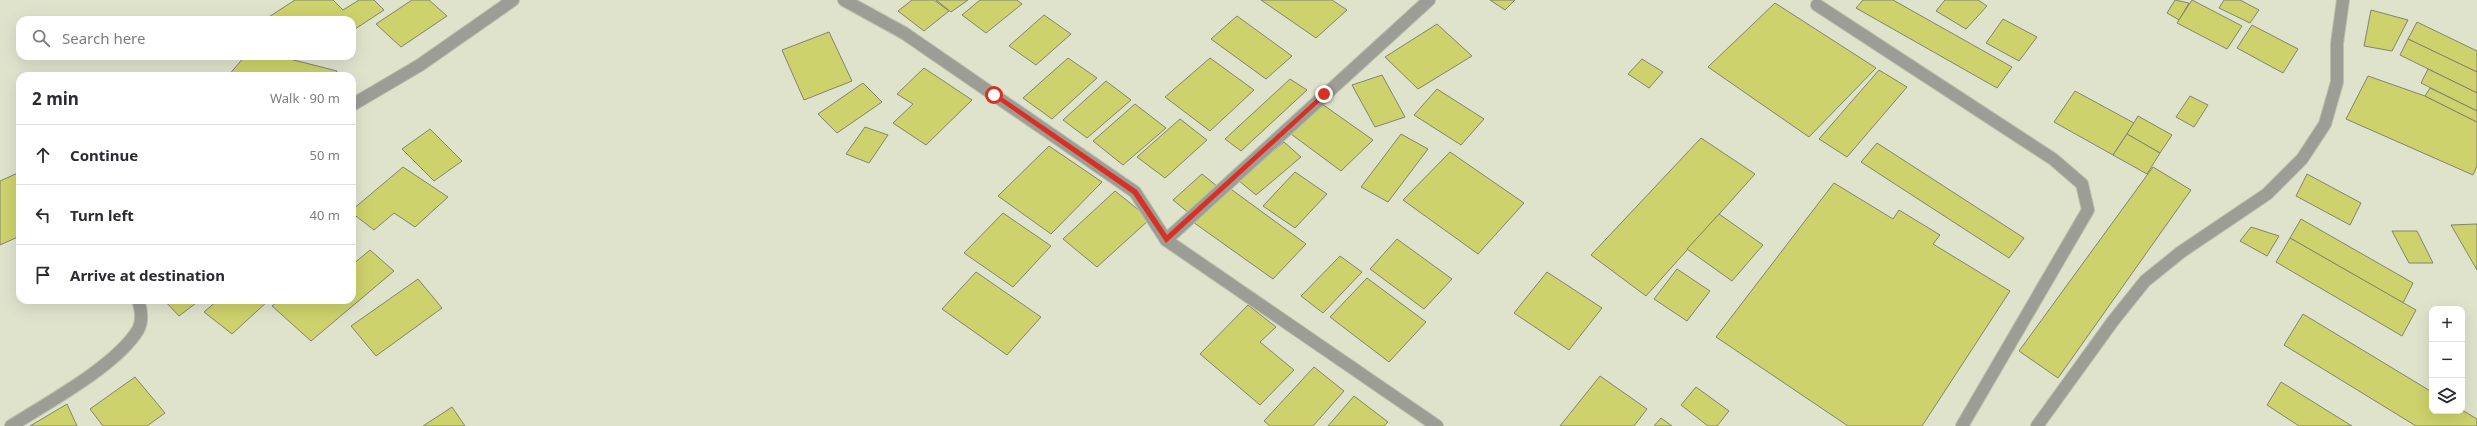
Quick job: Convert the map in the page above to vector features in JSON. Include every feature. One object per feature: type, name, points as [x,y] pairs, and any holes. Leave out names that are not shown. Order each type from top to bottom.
[{"type":"street","points":[[356,103],[420,65],[513,0]]},
{"type":"street","points":[[844,0],[904,33],[1135,192],[1166,240],[1437,426]]},
{"type":"street","points":[[1166,240],[1429,0]]},
{"type":"street","points":[[2038,426],[2113,321],[2145,281],[2181,252],[2231,220],[2267,194],[2302,160],[2324,124],[2338,82],[2337,43],[2343,0]]},
{"type":"street","points":[[1817,5],[2053,159],[2082,184],[2088,210],[1962,426]]},
{"type":"street","points":[[11,426],[98,367],[130,341],[141,320],[139,304]]},
{"type":"building","points":[[295,0],[333,0],[343,10],[359,0],[374,0],[384,10],[356,28],[356,16],[270,16]]},
{"type":"building","points":[[412,0],[429,0],[447,16],[401,47],[376,24]]},
{"type":"building","points":[[912,0],[934,0],[949,11],[924,31],[898,11]]},
{"type":"building","points":[[936,0],[968,0],[951,12]]},
{"type":"building","points":[[980,0],[1017,0],[1022,4],[986,33],[962,15]]},
{"type":"building","points":[[1261,0],[1332,0],[1347,10],[1316,38]]},
{"type":"building","points":[[1490,0],[1515,0],[1505,10]]},
{"type":"building","points":[[1863,0],[1893,0],[2012,67],[1997,88],[1856,8]]},
{"type":"building","points":[[1945,0],[1978,0],[1987,6],[1966,29],[1936,11]]},
{"type":"building","points":[[2175,0],[2189,3],[2179,20],[2167,13]]},
{"type":"building","points":[[2192,0],[2242,26],[2227,49],[2177,23]]},
{"type":"building","points":[[2224,0],[2240,0],[2259,10],[2250,23],[2219,8]]},
{"type":"building","points":[[1775,3],[1876,68],[1809,137],[1708,67]]},
{"type":"building","points":[[2371,10],[2408,20],[2392,51],[2364,46]]},
{"type":"building","points":[[1044,15],[1071,34],[1036,65],[1009,46]]},
{"type":"building","points":[[1237,16],[1292,56],[1266,79],[1211,39]]},
{"type":"building","points":[[2003,19],[2037,37],[2019,61],[1986,43]]},
{"type":"building","points":[[2417,22],[2477,51],[2477,72],[2408,39]]},
{"type":"building","points":[[1437,24],[1472,56],[1418,89],[1385,57]]},
{"type":"building","points":[[2252,25],[2298,49],[2283,73],[2237,48]]},
{"type":"building","points":[[829,32],[852,81],[804,100],[782,50]]},
{"type":"building","points":[[2408,39],[2477,72],[2477,93],[2400,55]]},
{"type":"building","points":[[1068,58],[1097,78],[1052,119],[1023,98]]},
{"type":"building","points":[[1210,58],[1254,90],[1210,131],[1165,97]]},
{"type":"building","points":[[1642,59],[1663,72],[1649,88],[1628,74]]},
{"type":"building","points":[[242,60],[294,60],[337,71],[336,72],[231,72]]},
{"type":"building","points":[[924,68],[972,100],[926,145],[893,123],[913,104],[897,94]]},
{"type":"building","points":[[2428,69],[2477,93],[2477,111],[2421,83]]},
{"type":"building","points":[[1879,70],[1907,87],[1847,157],[1819,139]]},
{"type":"building","points":[[1382,75],[1405,117],[1375,127],[1352,85]]},
{"type":"building","points":[[2368,76],[2425,96],[2477,122],[2477,166],[2473,175],[2346,119]]},
{"type":"building","points":[[1290,79],[1307,90],[1241,151],[1225,139]]},
{"type":"building","points":[[1106,81],[1131,100],[1087,138],[1063,120]]},
{"type":"building","points":[[863,83],[882,102],[837,133],[818,114]]},
{"type":"building","points":[[2430,88],[2477,111],[2477,122],[2425,96]]},
{"type":"building","points":[[1437,89],[1484,119],[1461,145],[1414,115]]},
{"type":"building","points":[[2075,91],[2134,123],[2113,155],[2054,122]]},
{"type":"building","points":[[2190,96],[2208,105],[2194,127],[2176,117]]},
{"type":"building","points":[[1135,104],[1166,128],[1123,165],[1093,141]]},
{"type":"building","points":[[1322,104],[1373,140],[1341,171],[1291,134]]},
{"type":"building","points":[[2138,116],[2172,135],[2160,153],[2127,134]]},
{"type":"building","points":[[1180,119],[1207,140],[1165,178],[1137,157]]},
{"type":"building","points":[[865,127],[888,135],[869,163],[846,154]]},
{"type":"building","points":[[430,129],[462,161],[434,181],[402,149]]},
{"type":"building","points":[[1401,134],[1428,149],[1388,202],[1361,187]]},
{"type":"building","points":[[2127,134],[2160,153],[2147,174],[2113,155]]},
{"type":"building","points":[[1701,138],[1755,174],[1646,296],[1591,255]]},
{"type":"building","points":[[1284,142],[1301,157],[1256,195],[1238,180]]},
{"type":"building","points":[[1877,143],[2024,238],[2009,258],[1861,162]]},
{"type":"building","points":[[1049,146],[1102,182],[1051,234],[998,196]]},
{"type":"building","points":[[1450,152],[1524,203],[1478,254],[1403,200]]},
{"type":"building","points":[[403,167],[448,197],[415,227],[394,213],[374,230],[356,216],[356,207]]},
{"type":"building","points":[[2153,167],[2191,190],[2058,378],[2019,351]]},
{"type":"building","points":[[1295,172],[1327,194],[1295,228],[1263,206]]},
{"type":"building","points":[[16,174],[16,238],[0,245],[0,181]]},
{"type":"building","points":[[1202,174],[1218,187],[1189,213],[1173,200]]},
{"type":"building","points":[[2307,174],[2361,203],[2350,225],[2296,196]]},
{"type":"building","points":[[1834,183],[1893,219],[1899,210],[1940,235],[1933,244],[2010,291],[1922,426],[1848,426],[1716,337]]},
{"type":"building","points":[[1228,187],[1306,244],[1273,279],[1193,222]]},
{"type":"building","points":[[1115,191],[1150,219],[1097,267],[1063,239]]},
{"type":"building","points":[[1003,213],[1051,246],[1013,287],[964,253]]},
{"type":"building","points":[[1719,214],[1763,245],[1732,281],[1687,249]]},
{"type":"building","points":[[2301,219],[2413,283],[2403,303],[2290,238]]},
{"type":"building","points":[[2477,224],[2477,270],[2451,225]]},
{"type":"building","points":[[2251,227],[2279,236],[2267,256],[2240,241]]},
{"type":"building","points":[[2392,231],[2417,231],[2433,263],[2409,263]]},
{"type":"building","points":[[2290,238],[2416,310],[2402,336],[2276,262]]},
{"type":"building","points":[[1397,239],[1452,279],[1424,309],[1370,269]]},
{"type":"building","points":[[370,250],[394,271],[356,303],[356,262]]},
{"type":"building","points":[[1340,256],[1362,272],[1323,313],[1301,296]]},
{"type":"building","points":[[1677,269],[1710,291],[1687,321],[1654,299]]},
{"type":"building","points":[[976,272],[1041,317],[1007,355],[942,309]]},
{"type":"building","points":[[1547,272],[1602,308],[1569,350],[1514,313]]},
{"type":"building","points":[[1367,278],[1426,322],[1389,362],[1330,317]]},
{"type":"building","points":[[418,279],[442,308],[376,356],[351,326]]},
{"type":"building","points":[[168,304],[195,304],[179,316]]},
{"type":"building","points":[[213,304],[265,304],[232,334],[204,312]]},
{"type":"building","points":[[274,304],[355,304],[311,341],[272,306]]},
{"type":"building","points":[[1248,305],[1276,327],[1260,342],[1294,370],[1260,405],[1200,354]]},
{"type":"building","points":[[2303,314],[2429,390],[2429,414],[2465,414],[2465,412],[2477,419],[2477,426],[2416,426],[2284,345]]},
{"type":"building","points":[[1314,367],[1344,391],[1313,426],[1270,426],[1264,421]]},
{"type":"building","points":[[1600,376],[1647,409],[1634,426],[1560,426]]},
{"type":"building","points":[[135,377],[165,413],[147,426],[103,426],[90,409]]},
{"type":"building","points":[[2281,382],[2352,426],[2299,426],[2267,405]]},
{"type":"building","points":[[1696,387],[1729,411],[1717,426],[1708,426],[1681,405]]},
{"type":"building","points":[[1354,396],[1388,422],[1384,426],[1328,426]]},
{"type":"building","points":[[67,404],[77,426],[30,426]]},
{"type":"building","points":[[452,407],[465,426],[423,426]]},
{"type":"building","points":[[1661,418],[1672,426],[1654,426]]},
{"type":"route","points":[[994,95],[1135,192],[1166,240],[1324,94]]}]
